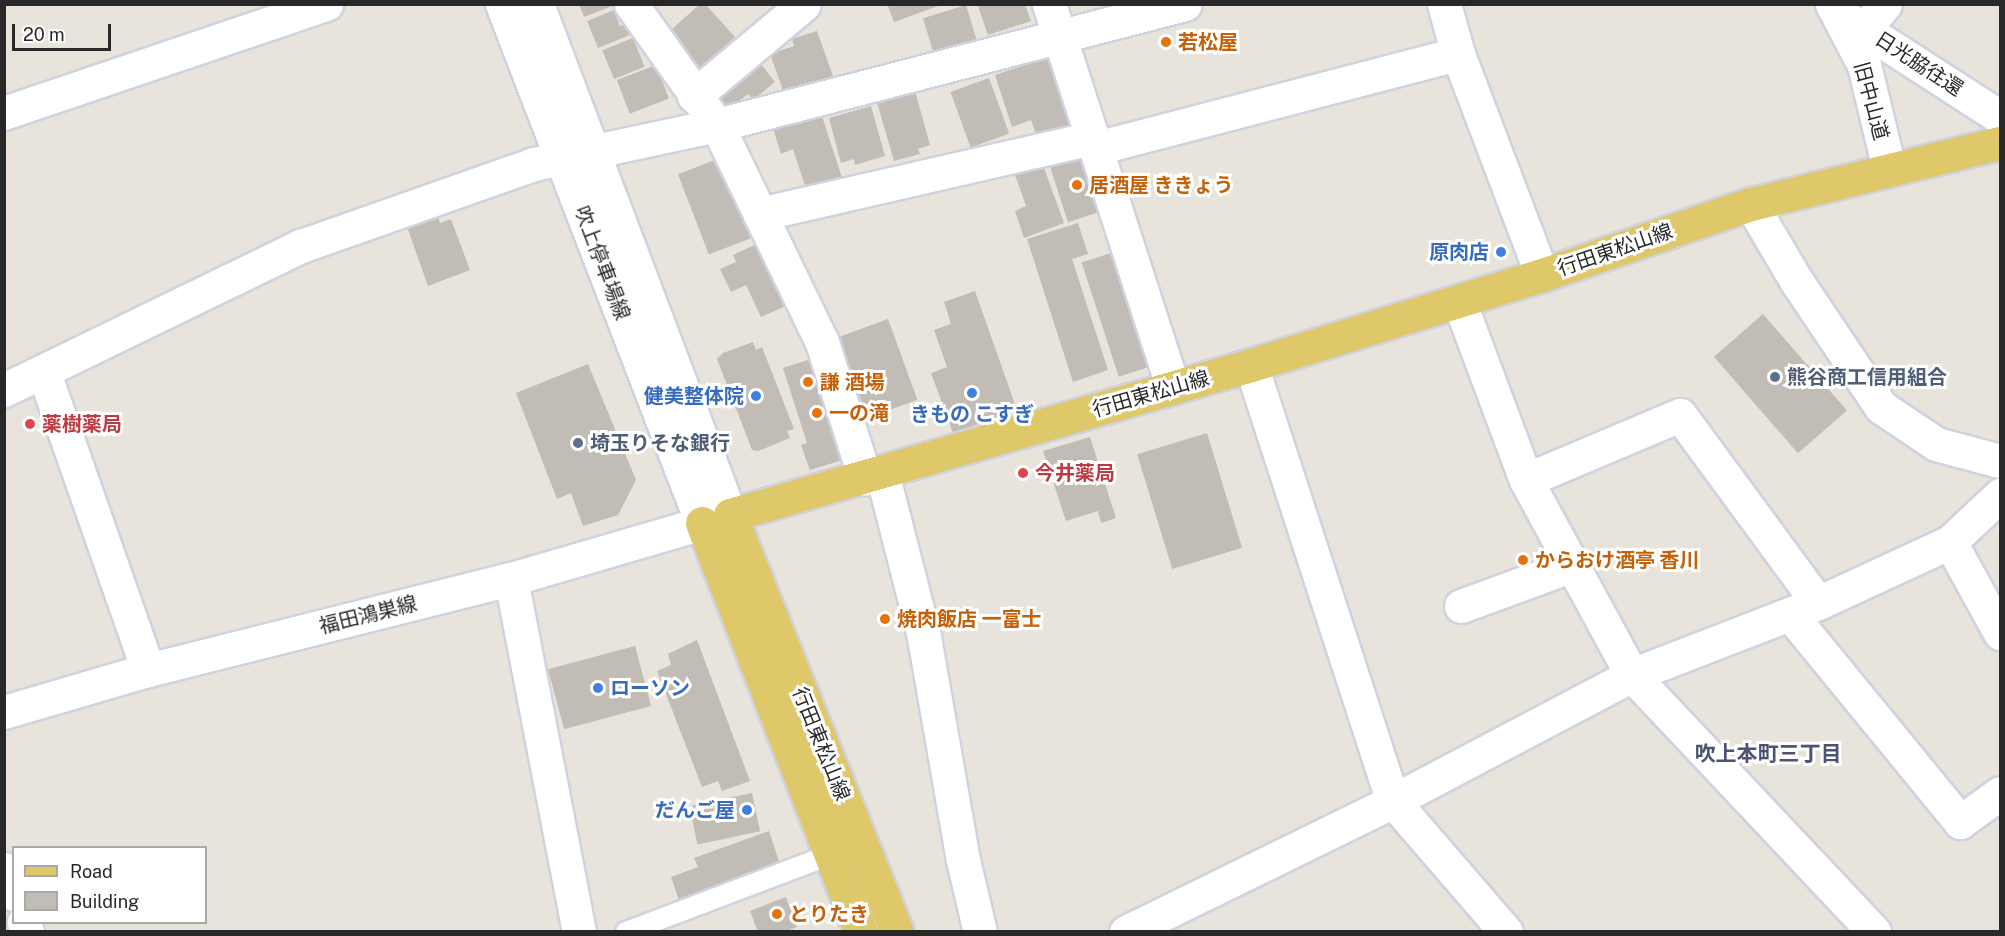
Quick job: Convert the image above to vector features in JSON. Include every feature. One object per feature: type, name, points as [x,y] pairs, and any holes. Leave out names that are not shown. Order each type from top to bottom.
[{"type":"main road","name":"行田東松山線","points":[[716,519],[873,476],[1251,365],[1542,275],[1751,204],[1889,168],[2001,143]]},
{"type":"main road","name":"行田東松山線","points":[[716,519],[861,932]]},
{"type":"main road","name":"行田東松山線","points":[[716,519],[897,932]]},
{"type":"street","points":[[4,113],[326,4]]},
{"type":"street","name":"吹上停車場線","points":[[502,4],[577,154],[716,519]]},
{"type":"street","name":"吹上停車場線","points":[[537,4],[577,154]]},
{"type":"street","points":[[631,4],[694,96],[717,125],[822,342],[873,476],[924,637],[963,860],[980,932]]},
{"type":"street","points":[[694,96],[804,4]]},
{"type":"street","points":[[1049,4],[1173,387]]},
{"type":"street","points":[[4,390],[44,373],[301,246],[577,154],[717,125],[1185,4]]},
{"type":"street","points":[[1444,4],[1458,54],[1542,275]]},
{"type":"street","name":"日光脇往還","points":[[1855,12],[2001,117]]},
{"type":"street","name":"旧中山道","points":[[1855,12],[1864,65],[1889,168]]},
{"type":"street","points":[[760,214],[1094,143],[1458,54]]},
{"type":"street","points":[[1751,204],[1797,282],[1881,406],[1936,444],[2001,461]]},
{"type":"street","points":[[1459,301],[1526,480],[1632,675],[1874,932]]},
{"type":"street","points":[[1251,365],[1393,801],[1506,932]]},
{"type":"street","points":[[44,373],[148,670]]},
{"type":"street","points":[[1526,480],[1680,415],[1804,608],[1960,822],[2001,793]]},
{"type":"street","points":[[1126,932],[1393,801],[1632,675],[1804,608],[1950,542],[2001,495]]},
{"type":"street","name":"福田鴻巣線","points":[[4,712],[148,670],[511,579],[716,519]]},
{"type":"street","points":[[1950,542],[2001,633]]},
{"type":"street","points":[[1461,606],[1573,565]]},
{"type":"street","points":[[511,579],[579,932]]},
{"type":"street","points":[[4,869],[12,889]]},
{"type":"lane","points":[[626,932],[832,854]]},
{"type":"building","points":[[579,4],[615,4],[615,5],[584,17]]},
{"type":"building","points":[[700,4],[705,4],[735,37],[693,75],[661,39]]},
{"type":"building","points":[[887,4],[941,4],[941,5],[894,22]]},
{"type":"building","points":[[966,5],[978,45],[935,58],[923,18]]},
{"type":"building","points":[[1025,5],[1031,21],[988,35],[978,6]]},
{"type":"building","points":[[614,10],[620,26],[628,23],[632,34],[598,48],[587,21]]},
{"type":"building","points":[[817,31],[833,76],[784,93],[770,54],[794,46],[792,39]]},
{"type":"building","points":[[633,38],[645,67],[614,79],[602,50]]},
{"type":"building","points":[[1047,50],[1072,129],[1038,140],[1031,120],[1012,127],[995,75],[1029,64],[1027,56]]},
{"type":"building","points":[[756,58],[775,82],[753,100],[748,94],[720,116],[706,99]]},
{"type":"building","points":[[656,65],[669,99],[630,114],[617,80]]},
{"type":"building","points":[[989,78],[1009,133],[971,147],[950,92]]},
{"type":"building","points":[[915,91],[930,145],[918,149],[920,154],[894,161],[877,102]]},
{"type":"building","points":[[871,106],[885,156],[855,165],[854,159],[841,163],[829,118]]},
{"type":"building","points":[[820,110],[843,181],[807,192],[793,149],[781,154],[772,125]]},
{"type":"building","points":[[1080,149],[1100,212],[1068,222],[1048,160]]},
{"type":"building","points":[[720,158],[751,238],[709,254],[678,174]]},
{"type":"building","points":[[1043,165],[1064,223],[1024,238],[1015,211],[1026,206],[1015,175]]},
{"type":"building","points":[[437,213],[440,223],[451,219],[470,270],[428,286],[406,224]]},
{"type":"building","points":[[1078,223],[1088,254],[1072,259],[1108,370],[1073,382],[1027,239]]},
{"type":"building","points":[[765,240],[793,303],[761,317],[746,285],[731,292],[720,269],[736,262],[733,255]]},
{"type":"building","points":[[1114,252],[1151,366],[1119,377],[1082,263]]},
{"type":"building","points":[[975,291],[1017,410],[953,433],[931,373],[947,367],[934,330],[951,324],[944,302]]},
{"type":"building","points":[[1763,314],[1847,411],[1798,453],[1714,357]]},
{"type":"building","points":[[888,319],[917,400],[868,418],[838,337]]},
{"type":"building","points":[[753,342],[756,350],[762,347],[794,429],[787,431],[790,438],[758,451],[752,450],[717,359],[723,353]]},
{"type":"building","points":[[817,357],[846,459],[810,470],[801,445],[807,443],[783,368]]},
{"type":"building","points":[[588,364],[636,480],[618,515],[583,526],[571,493],[557,499],[516,393]]},
{"type":"building","points":[[1207,433],[1242,548],[1172,569],[1137,454]]},
{"type":"building","points":[[1090,437],[1116,518],[1101,523],[1098,511],[1066,521],[1043,451]]},
{"type":"building","points":[[697,640],[750,781],[722,791],[718,781],[702,787],[657,671],[671,665],[668,654]]},
{"type":"building","points":[[635,646],[651,706],[564,729],[548,669]]},
{"type":"building","points":[[752,793],[760,831],[698,844],[689,806]]},
{"type":"building","points":[[769,831],[780,864],[679,900],[671,877],[698,867],[694,858]]},
{"type":"building","points":[[786,897],[797,927],[784,932],[758,932],[750,911]]},
{"type":"place","name":"若松屋","points":[[1166,42]]},
{"type":"place","name":"居酒屋 ききょう","points":[[1077,185]]},
{"type":"place","name":"原肉店","points":[[1501,252]]},
{"type":"place","name":"熊谷商工信用組合","points":[[1775,377]]},
{"type":"place","name":"謙 酒場","points":[[808,382]]},
{"type":"place","name":"きもの こすぎ","points":[[972,393]]},
{"type":"place","name":"健美整体院","points":[[756,396]]},
{"type":"place","name":"一の滝","points":[[817,413]]},
{"type":"place","name":"薬樹薬局","points":[[30,424]]},
{"type":"place","name":"埼玉りそな銀行","points":[[578,443]]},
{"type":"place","name":"今井薬局","points":[[1023,473]]},
{"type":"place","name":"からおけ酒亭 香川","points":[[1523,560]]},
{"type":"place","name":"焼肉飯店 一富士","points":[[885,619]]},
{"type":"place","name":"ローソン","points":[[598,688]]},
{"type":"place","name":"だんご屋","points":[[747,810]]},
{"type":"place","name":"とりたき","points":[[777,914]]},
{"type":"district","name":"吹上本町三丁目","points":[[1768,754]]}]
